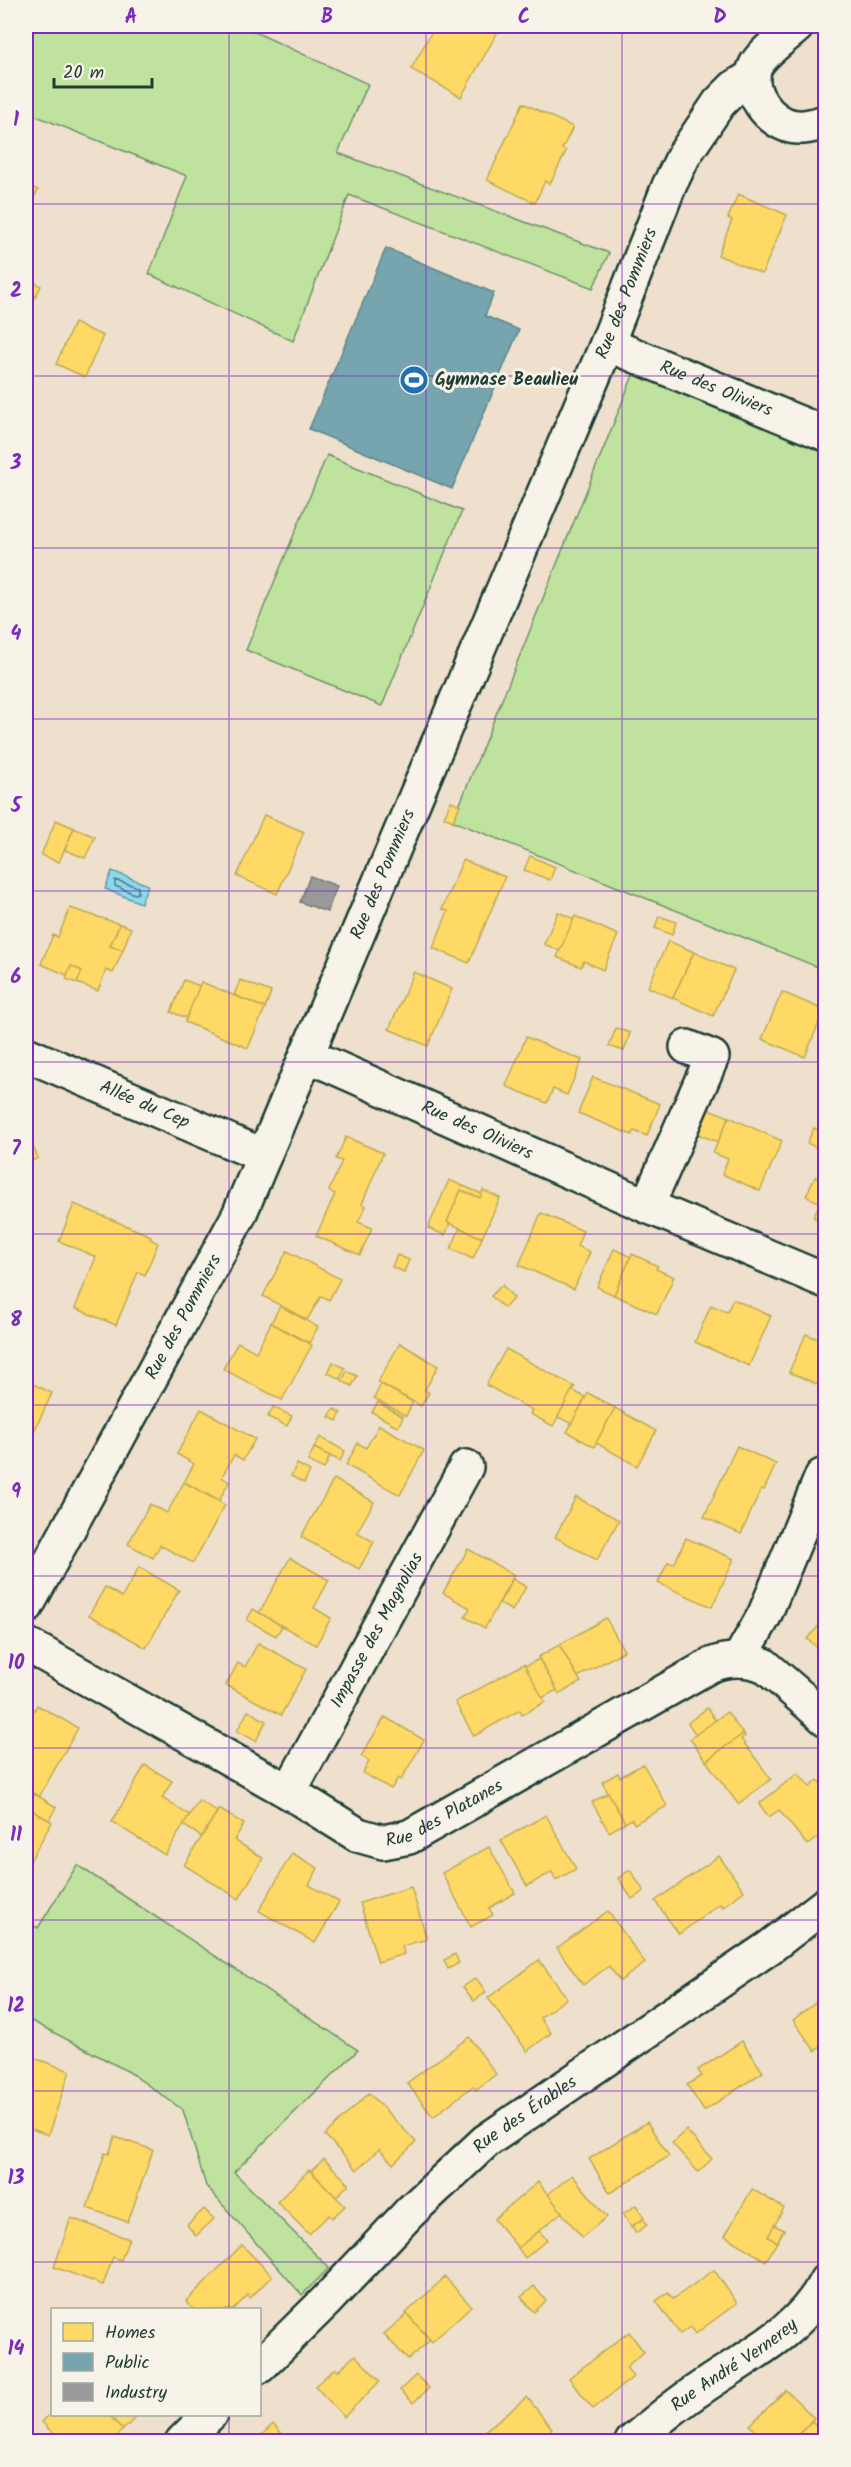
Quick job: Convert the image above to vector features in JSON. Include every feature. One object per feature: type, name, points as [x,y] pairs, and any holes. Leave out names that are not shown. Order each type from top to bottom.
[{"type":"street","name":"Rue des Pommiers","points":[[26,1607],[239,1215],[607,344],[669,186],[703,124],[735,87],[753,76],[757,64],[797,26]]},
{"type":"street","points":[[753,76],[757,96],[766,111],[783,123],[796,128],[825,122]]},
{"type":"street","points":[[703,124],[766,111]]},
{"type":"street","name":"Rue des Oliviers","points":[[607,344],[825,434]]},
{"type":"street","points":[[647,1206],[712,1057],[687,1047]]},
{"type":"street","name":"Allée du Cep","points":[[26,1054],[264,1156]]},
{"type":"street","name":"Rue des Oliviers","points":[[307,1055],[647,1206],[825,1281]]},
{"type":"street","name":"Impasse des Magnolias","points":[[289,1792],[466,1467]]},
{"type":"street","points":[[739,1660],[764,1616],[822,1476]]},
{"type":"street","name":"Rue des Platanes","points":[[26,1644],[289,1792],[358,1835],[383,1842],[409,1837],[711,1665],[727,1659],[764,1665],[825,1719]]},
{"type":"street","name":"Rue des Érables","points":[[261,2365],[410,2212],[486,2141],[771,1947],[825,1904]]},
{"type":"street","name":"Rue André Vernerey","points":[[632,2442],[674,2407],[796,2322],[818,2298],[825,2281]]},
{"type":"street","points":[[182,2442],[209,2416]]},
{"type":"green space","points":[[26,26],[242,26],[368,84],[338,153],[609,253],[593,288],[349,195],[293,341],[149,274],[187,176],[26,112]]},
{"type":"green space","points":[[634,373],[825,450],[825,970],[453,821]]},
{"type":"green space","points":[[327,455],[462,511],[382,706],[246,650]]},
{"type":"green space","points":[[77,1865],[358,2050],[234,2172],[329,2268],[302,2295],[206,2186],[183,2110],[129,2072],[26,2018],[26,1921],[38,1928]]},
{"type":"water","points":[[112,871],[148,885],[141,903],[105,889]]},
{"type":"building: Homes","points":[[435,26],[501,26],[461,97],[411,69]]},
{"type":"building: Homes","points":[[523,103],[573,127],[562,149],[566,151],[550,184],[545,181],[535,203],[487,180]]},
{"type":"building: Homes","points":[[26,184],[38,190],[26,213]]},
{"type":"building: Homes","points":[[738,194],[787,215],[762,274],[718,255],[732,220],[728,218]]},
{"type":"building: Homes","points":[[26,278],[41,286],[26,315]]},
{"type":"building: Homes","points":[[74,323],[103,336],[85,377],[56,364]]},
{"type":"building: Homes","points":[[451,801],[460,805],[453,821],[444,817]]},
{"type":"building: Homes","points":[[264,815],[304,832],[277,894],[237,876]]},
{"type":"building: Homes","points":[[56,820],[74,828],[59,862],[41,855]]},
{"type":"building: Homes","points":[[74,828],[95,837],[85,858],[65,850]]},
{"type":"building: Homes","points":[[530,856],[555,867],[550,880],[524,870]]},
{"type":"building: Homes","points":[[463,860],[505,877],[469,963],[433,948],[448,911],[442,909]]},
{"type":"building: Homes","points":[[70,908],[120,924],[110,946],[123,950],[113,973],[106,970],[98,991],[77,983],[82,971],[71,966],[67,975],[41,964],[53,935],[58,937]]},
{"type":"building: Homes","points":[[558,912],[574,919],[560,951],[544,944]]},
{"type":"building: Homes","points":[[575,916],[618,935],[603,970],[584,961],[581,967],[557,957]]},
{"type":"building: Homes","points":[[659,916],[676,922],[672,935],[655,928]]},
{"type":"building: Homes","points":[[120,924],[131,928],[123,950],[110,946]]},
{"type":"building: Homes","points":[[668,941],[694,952],[673,998],[648,987]]},
{"type":"building: Homes","points":[[694,952],[734,970],[713,1016],[673,998]]},
{"type":"building: Homes","points":[[71,966],[82,971],[77,983],[66,979]]},
{"type":"building: Homes","points":[[414,972],[452,989],[428,1046],[389,1029]]},
{"type":"building: Homes","points":[[184,980],[200,986],[187,1018],[171,1012]]},
{"type":"building: Homes","points":[[240,980],[271,992],[265,1008],[234,995]]},
{"type":"building: Homes","points":[[201,982],[265,1008],[248,1048],[185,1022]]},
{"type":"building: Homes","points":[[782,992],[824,1010],[805,1057],[762,1039]]},
{"type":"building: Homes","points":[[616,1028],[630,1033],[624,1051],[609,1046]]},
{"type":"building: Homes","points":[[526,1037],[582,1060],[567,1095],[553,1089],[547,1103],[506,1086]]},
{"type":"building: Homes","points":[[593,1077],[660,1104],[647,1136],[634,1131],[632,1135],[578,1113]]},
{"type":"building: Homes","points":[[706,1108],[729,1117],[718,1142],[695,1133]]},
{"type":"building: Homes","points":[[729,1117],[782,1141],[760,1191],[722,1174],[728,1159],[713,1153]]},
{"type":"building: Homes","points":[[814,1128],[826,1133],[821,1150],[807,1143]]},
{"type":"building: Homes","points":[[26,1131],[38,1158],[26,1164]]},
{"type":"building: Homes","points":[[346,1137],[383,1153],[362,1204],[366,1206],[358,1222],[372,1228],[360,1255],[316,1236],[335,1194],[329,1191],[342,1161],[336,1159]]},
{"type":"building: Homes","points":[[815,1177],[826,1183],[826,1191],[820,1203],[806,1196]]},
{"type":"building: Homes","points":[[449,1180],[482,1194],[480,1198],[461,1190],[447,1222],[450,1223],[445,1235],[428,1228]]},
{"type":"building: Homes","points":[[461,1190],[480,1198],[483,1190],[500,1198],[482,1238],[447,1222]]},
{"type":"building: Homes","points":[[826,1191],[826,1224],[813,1217]]},
{"type":"building: Homes","points":[[74,1204],[151,1236],[150,1239],[158,1243],[145,1275],[138,1272],[116,1325],[75,1308],[96,1257],[59,1241]]},
{"type":"building: Homes","points":[[541,1213],[583,1231],[577,1246],[590,1252],[574,1289],[519,1265]]},
{"type":"building: Homes","points":[[460,1228],[482,1238],[473,1259],[451,1249]]},
{"type":"building: Homes","points":[[614,1249],[631,1257],[614,1295],[597,1287]]},
{"type":"building: Homes","points":[[287,1251],[340,1279],[329,1300],[321,1296],[307,1320],[263,1296]]},
{"type":"building: Homes","points":[[632,1254],[658,1266],[656,1269],[674,1277],[657,1314],[614,1295]]},
{"type":"building: Homes","points":[[397,1255],[409,1260],[404,1272],[392,1267]]},
{"type":"building: Homes","points":[[502,1285],[514,1298],[504,1308],[491,1296]]},
{"type":"building: Homes","points":[[733,1299],[771,1316],[749,1366],[695,1342],[711,1305],[727,1312]]},
{"type":"building: Homes","points":[[280,1306],[318,1327],[309,1343],[271,1323]]},
{"type":"building: Homes","points":[[271,1323],[312,1345],[282,1400],[223,1369],[238,1342],[256,1352]]},
{"type":"building: Homes","points":[[806,1334],[820,1340],[822,1337],[826,1338],[826,1388],[789,1372]]},
{"type":"building: Homes","points":[[400,1343],[438,1366],[425,1390],[429,1393],[421,1406],[378,1382]]},
{"type":"building: Homes","points":[[506,1349],[575,1387],[553,1426],[530,1414],[532,1410],[486,1385]]},
{"type":"building: Homes","points":[[333,1362],[345,1368],[340,1379],[328,1373]]},
{"type":"building: Homes","points":[[347,1371],[357,1376],[352,1386],[342,1381]]},
{"type":"building: Homes","points":[[33,1384],[52,1393],[32,1436],[26,1433],[26,1389],[30,1391]]},
{"type":"building: Homes","points":[[381,1384],[413,1402],[406,1416],[374,1398]]},
{"type":"building: Homes","points":[[572,1390],[586,1398],[572,1424],[558,1417]]},
{"type":"building: Homes","points":[[588,1393],[615,1408],[594,1447],[567,1432]]},
{"type":"building: Homes","points":[[378,1402],[403,1417],[398,1427],[372,1412]]},
{"type":"building: Homes","points":[[273,1407],[292,1416],[287,1426],[268,1417]]},
{"type":"building: Homes","points":[[615,1408],[656,1431],[637,1466],[596,1443]]},
{"type":"building: Homes","points":[[201,1409],[255,1439],[243,1460],[234,1455],[222,1477],[229,1482],[219,1501],[184,1482],[194,1464],[177,1454]]},
{"type":"building: Homes","points":[[334,1409],[341,1413],[337,1421],[329,1417]]},
{"type":"building: Homes","points":[[379,1425],[424,1450],[400,1495],[346,1465],[358,1443],[366,1448]]},
{"type":"building: Homes","points":[[320,1437],[345,1451],[340,1461],[314,1448]]},
{"type":"building: Homes","points":[[737,1446],[776,1464],[764,1490],[761,1489],[741,1534],[704,1517]]},
{"type":"building: Homes","points":[[314,1448],[330,1456],[324,1469],[308,1461]]},
{"type":"building: Homes","points":[[297,1464],[310,1471],[304,1483],[291,1476]]},
{"type":"building: Homes","points":[[334,1479],[374,1502],[357,1532],[374,1542],[359,1569],[301,1537]]},
{"type":"building: Homes","points":[[184,1482],[225,1505],[193,1563],[160,1545],[153,1558],[128,1544],[150,1504],[167,1513]]},
{"type":"building: Homes","points":[[576,1497],[619,1520],[597,1560],[555,1537]]},
{"type":"building: Homes","points":[[686,1538],[734,1559],[712,1607],[658,1583],[668,1562],[674,1564]]},
{"type":"building: Homes","points":[[468,1549],[514,1575],[485,1628],[465,1617],[470,1608],[443,1593]]},
{"type":"building: Homes","points":[[290,1558],[329,1580],[314,1608],[331,1618],[316,1645],[259,1613]]},
{"type":"building: Homes","points":[[139,1567],[179,1590],[146,1648],[89,1615],[105,1587],[122,1597]]},
{"type":"building: Homes","points":[[513,1579],[526,1587],[512,1611],[499,1603]]},
{"type":"building: Homes","points":[[253,1609],[282,1626],[276,1636],[247,1620]]},
{"type":"building: Homes","points":[[606,1618],[624,1651],[578,1677],[559,1645]]},
{"type":"building: Homes","points":[[826,1618],[826,1655],[807,1639]]},
{"type":"building: Homes","points":[[258,1643],[306,1669],[281,1715],[226,1685],[238,1663],[245,1667]]},
{"type":"building: Homes","points":[[559,1645],[581,1682],[559,1694],[538,1657]]},
{"type":"building: Homes","points":[[539,1659],[557,1690],[542,1698],[525,1666]]},
{"type":"building: Homes","points":[[524,1664],[545,1702],[522,1715],[520,1710],[474,1736],[455,1702]]},
{"type":"building: Homes","points":[[37,1705],[78,1728],[39,1797],[26,1789],[26,1725]]},
{"type":"building: Homes","points":[[707,1708],[716,1721],[696,1735],[688,1723]]},
{"type":"building: Homes","points":[[248,1711],[266,1721],[256,1741],[237,1731]]},
{"type":"building: Homes","points":[[727,1712],[743,1734],[706,1761],[690,1739]]},
{"type":"building: Homes","points":[[385,1717],[424,1740],[401,1780],[398,1778],[391,1789],[363,1773],[369,1761],[361,1756]]},
{"type":"building: Homes","points":[[743,1734],[745,1736],[741,1739],[771,1779],[738,1804],[706,1761]]},
{"type":"building: Homes","points":[[643,1764],[667,1806],[634,1824],[632,1819],[625,1823],[602,1782],[618,1773],[620,1777]]},
{"type":"building: Homes","points":[[145,1765],[172,1781],[162,1798],[190,1815],[165,1855],[112,1822]]},
{"type":"building: Homes","points":[[798,1773],[810,1787],[818,1780],[826,1790],[826,1831],[807,1845],[779,1810],[769,1817],[759,1804]]},
{"type":"building: Homes","points":[[608,1793],[625,1823],[609,1832],[592,1802]]},
{"type":"building: Homes","points":[[35,1794],[56,1807],[49,1820],[27,1808]]},
{"type":"building: Homes","points":[[199,1800],[217,1812],[202,1837],[183,1825]]},
{"type":"building: Homes","points":[[26,1807],[52,1822],[26,1868]]},
{"type":"building: Homes","points":[[219,1809],[244,1824],[234,1840],[263,1858],[239,1899],[184,1865]]},
{"type":"building: Homes","points":[[546,1815],[576,1869],[556,1880],[552,1872],[527,1886],[501,1840]]},
{"type":"building: Homes","points":[[489,1847],[515,1893],[489,1908],[493,1915],[471,1927],[442,1873]]},
{"type":"building: Homes","points":[[292,1853],[318,1868],[309,1885],[339,1902],[315,1943],[259,1911]]},
{"type":"building: Homes","points":[[719,1856],[744,1891],[723,1907],[720,1904],[679,1934],[655,1901]]},
{"type":"building: Homes","points":[[630,1870],[644,1891],[632,1899],[618,1878]]},
{"type":"building: Homes","points":[[411,1887],[427,1939],[402,1946],[404,1954],[378,1962],[360,1903]]},
{"type":"building: Homes","points":[[608,1911],[645,1963],[620,1981],[609,1966],[583,1985],[557,1948]]},
{"type":"building: Homes","points":[[455,1954],[459,1963],[448,1969],[444,1960]]},
{"type":"building: Homes","points":[[539,1960],[567,1998],[540,2018],[551,2033],[527,2051],[488,1998]]},
{"type":"building: Homes","points":[[476,1978],[486,1992],[474,2001],[463,1987]]},
{"type":"building: Homes","points":[[826,1995],[826,2043],[815,2051],[793,2020]]},
{"type":"building: Homes","points":[[469,2037],[496,2074],[476,2090],[473,2086],[433,2117],[407,2083]]},
{"type":"building: Homes","points":[[742,2041],[763,2072],[704,2111],[687,2085],[702,2076],[698,2070]]},
{"type":"building: Homes","points":[[26,2055],[70,2071],[48,2135],[26,2127]]},
{"type":"building: Homes","points":[[369,2093],[416,2142],[393,2164],[379,2149],[357,2170],[325,2135]]},
{"type":"building: Homes","points":[[647,2122],[669,2156],[610,2193],[589,2159]]},
{"type":"building: Homes","points":[[686,2130],[712,2159],[698,2172],[672,2143]]},
{"type":"building: Homes","points":[[115,2137],[153,2150],[128,2222],[87,2208],[105,2153],[109,2154]]},
{"type":"building: Homes","points":[[324,2159],[349,2184],[336,2197],[311,2171]]},
{"type":"building: Homes","points":[[309,2170],[345,2206],[332,2218],[329,2215],[309,2234],[277,2202]]},
{"type":"building: Homes","points":[[572,2175],[607,2217],[582,2237],[547,2195]]},
{"type":"building: Homes","points":[[538,2182],[562,2212],[518,2248],[494,2219]]},
{"type":"building: Homes","points":[[752,2189],[784,2208],[768,2237],[777,2242],[766,2261],[725,2236]]},
{"type":"building: Homes","points":[[636,2205],[644,2218],[631,2227],[623,2214]]},
{"type":"building: Homes","points":[[204,2209],[214,2219],[196,2236],[187,2225]]},
{"type":"building: Homes","points":[[71,2218],[129,2239],[121,2260],[113,2257],[103,2285],[54,2267]]},
{"type":"building: Homes","points":[[643,2219],[647,2225],[636,2233],[632,2226]]},
{"type":"building: Homes","points":[[774,2225],[784,2230],[777,2242],[768,2237]]},
{"type":"building: Homes","points":[[539,2231],[547,2240],[525,2258],[518,2248]]},
{"type":"building: Homes","points":[[242,2245],[272,2276],[250,2298],[248,2295],[235,2308],[192,2308],[186,2301]]},
{"type":"building: Homes","points":[[714,2270],[737,2303],[695,2334],[690,2327],[680,2334],[656,2301],[668,2293],[673,2299]]},
{"type":"building: Homes","points":[[445,2277],[471,2306],[432,2342],[406,2313]]},
{"type":"building: Homes","points":[[534,2286],[546,2301],[534,2312],[521,2297]]},
{"type":"building: Homes","points":[[407,2314],[430,2340],[408,2360],[384,2334]]},
{"type":"building: Homes","points":[[629,2332],[644,2352],[626,2367],[633,2377],[593,2409],[569,2378]]},
{"type":"building: Homes","points":[[355,2355],[380,2381],[344,2417],[315,2386],[335,2368],[338,2371]]},
{"type":"building: Homes","points":[[826,2359],[826,2375],[818,2367]]},
{"type":"building: Homes","points":[[416,2375],[429,2388],[413,2403],[400,2390]]},
{"type":"building: Homes","points":[[786,2390],[814,2418],[791,2442],[766,2442],[750,2425]]},
{"type":"building: Homes","points":[[527,2397],[552,2429],[536,2442],[487,2442],[481,2434]]},
{"type":"building: Homes","points":[[51,2413],[51,2416],[110,2416],[123,2430],[111,2442],[62,2442],[42,2422]]},
{"type":"building: Homes","points":[[110,2416],[136,2417],[123,2430]]},
{"type":"building: Homes","points":[[812,2421],[822,2431],[812,2442],[791,2442]]},
{"type":"building: Homes","points":[[273,2424],[290,2442],[255,2442]]},
{"type":"building: Public","name":"Gymnase Beaulieu","points":[[386,248],[494,293],[485,316],[519,330],[452,489],[309,429]]},
{"type":"building: Industry","points":[[310,876],[337,886],[327,912],[300,902]]},
{"type":"place","name":"Gymnase Beaulieu","points":[[414,380]]}]
